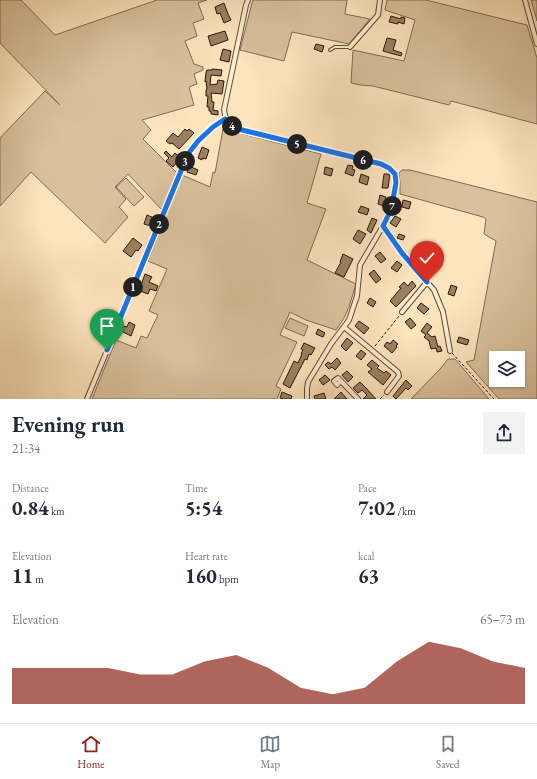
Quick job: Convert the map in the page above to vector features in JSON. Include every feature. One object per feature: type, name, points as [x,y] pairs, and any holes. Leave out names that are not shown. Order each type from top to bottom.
[{"type":"street","points":[[248,0],[224,110],[225,119],[230,125],[238,129],[381,164],[389,168],[395,174],[396,183],[391,210],[360,265],[357,296],[349,320],[331,344],[308,382],[307,399]]},
{"type":"street","points":[[350,47],[378,15],[380,0]]},
{"type":"street","points":[[525,0],[537,44]]},
{"type":"street","points":[[87,399],[188,154],[198,141],[213,127],[225,119]]},
{"type":"street","points":[[383,226],[402,253],[434,290],[443,312],[450,351]]},
{"type":"street","points":[[402,312],[427,282]]},
{"type":"street","points":[[344,327],[398,372],[399,376],[387,392]]},
{"type":"street","points":[[341,381],[358,399]]},
{"type":"lane","points":[[330,50],[335,47],[350,47]]},
{"type":"path","points":[[372,350],[402,312]]},
{"type":"path","points":[[450,351],[494,399]]},
{"type":"path","points":[[380,399],[387,392]]},
{"type":"shaded area","points":[[0,0],[21,0],[55,35],[157,0],[207,0],[198,3],[204,19],[193,23],[197,36],[185,41],[194,64],[203,67],[203,70],[194,74],[197,84],[189,87],[194,105],[142,120],[151,130],[143,139],[177,173],[162,210],[128,174],[115,187],[126,199],[119,207],[128,217],[105,243],[31,172],[0,206],[0,138],[45,91],[60,105],[0,43]]},
{"type":"shaded area","points":[[253,0],[347,0],[345,14],[370,19],[349,44],[292,32],[284,61],[240,50]]},
{"type":"shaded area","points":[[387,0],[426,0],[527,25],[537,58],[537,124],[451,101],[449,105],[373,86],[351,83],[353,50],[404,61],[415,20],[385,10]]},
{"type":"shaded area","points":[[531,0],[537,0],[537,21]]},
{"type":"shaded area","points":[[223,129],[321,154],[307,203],[326,209],[307,260],[356,284],[344,318],[336,330],[306,320],[290,312],[280,335],[297,342],[276,386],[281,389],[277,399],[92,399],[116,340],[136,348],[141,336],[147,338],[158,315],[149,311],[167,269],[148,261],[182,175],[210,187],[213,172],[215,173]]},
{"type":"shaded area","points":[[402,170],[410,170],[537,202],[537,399],[499,399],[466,362],[474,360],[496,241],[484,234],[486,219],[400,194],[399,173]]},
{"type":"shaded area","points":[[126,178],[144,197],[134,206],[116,187]]},
{"type":"shaded area","points":[[290,318],[308,326],[304,336],[285,328]]},
{"type":"shaded area","points":[[448,359],[455,359],[489,399],[411,399]]},
{"type":"building","points":[[224,3],[231,20],[224,23],[220,13],[217,14],[215,7]]},
{"type":"building","points":[[391,16],[401,19],[401,17],[405,18],[404,24],[389,22]]},
{"type":"building","points":[[225,31],[228,40],[211,46],[208,36]]},
{"type":"building","points":[[387,38],[396,40],[393,50],[402,53],[401,56],[383,51]]},
{"type":"building","points":[[316,44],[324,46],[322,52],[314,49]]},
{"type":"building","points":[[223,49],[231,51],[229,62],[220,60]]},
{"type":"building","points":[[207,70],[222,70],[221,76],[211,75],[210,85],[217,84],[218,80],[224,81],[222,94],[211,93],[212,102],[214,102],[213,110],[218,111],[218,115],[211,114],[209,107],[207,107],[208,96],[206,96],[206,72]]},
{"type":"building","points":[[185,129],[187,131],[189,129],[194,133],[179,149],[172,143],[170,144],[166,141],[173,133],[178,137]]},
{"type":"building","points":[[202,147],[209,150],[206,159],[202,158],[202,160],[198,158]]},
{"type":"building","points":[[166,151],[172,157],[175,153],[180,158],[173,167],[166,161],[169,158],[164,153]]},
{"type":"building","points":[[348,165],[353,166],[352,169],[355,170],[353,176],[345,173]]},
{"type":"building","points":[[189,166],[198,170],[196,175],[187,172]]},
{"type":"building","points":[[325,167],[333,169],[331,176],[324,174]]},
{"type":"building","points":[[361,174],[369,177],[367,185],[359,182]]},
{"type":"building","points":[[384,174],[390,174],[388,188],[382,188]]},
{"type":"building","points":[[380,195],[386,197],[384,206],[378,204]]},
{"type":"building","points":[[403,200],[411,202],[409,209],[402,207]]},
{"type":"building","points":[[361,206],[369,209],[367,215],[358,212]]},
{"type":"building","points":[[147,215],[154,218],[151,226],[144,224]]},
{"type":"building","points":[[395,216],[401,219],[396,227],[390,223]]},
{"type":"building","points":[[372,218],[377,220],[371,233],[367,230]]},
{"type":"building","points":[[358,230],[366,234],[360,244],[353,239]]},
{"type":"building","points":[[399,234],[405,236],[403,240],[397,238]]},
{"type":"building","points":[[133,238],[142,245],[131,257],[123,251]]},
{"type":"building","points":[[380,252],[386,259],[381,263],[375,256]]},
{"type":"building","points":[[343,254],[353,259],[344,277],[335,273],[341,262]]},
{"type":"building","points":[[397,261],[402,265],[397,272],[391,268]]},
{"type":"building","points":[[424,261],[431,264],[428,271],[421,269]]},
{"type":"building","points":[[374,270],[381,279],[376,283],[369,274]]},
{"type":"building","points":[[145,274],[152,277],[149,282],[158,286],[156,291],[150,289],[148,294],[140,291]]},
{"type":"building","points":[[412,281],[416,286],[396,307],[390,301],[404,282],[408,286]]},
{"type":"building","points":[[451,285],[457,287],[454,296],[448,294]]},
{"type":"building","points":[[370,298],[376,302],[373,307],[367,303]]},
{"type":"building","points":[[421,303],[429,309],[424,314],[417,308]]},
{"type":"building","points":[[410,318],[416,325],[411,329],[405,322]]},
{"type":"building","points":[[359,321],[369,328],[364,334],[355,326]]},
{"type":"building","points":[[129,322],[135,325],[131,336],[121,331],[123,326],[127,327]]},
{"type":"building","points":[[427,323],[432,327],[427,333],[432,337],[435,336],[438,347],[440,346],[442,351],[437,352],[436,348],[431,349],[429,341],[424,337],[426,335],[421,331]]},
{"type":"building","points":[[318,329],[325,333],[323,337],[316,334]]},
{"type":"building","points":[[459,337],[469,340],[467,345],[457,342]]},
{"type":"building","points":[[347,338],[353,343],[346,351],[341,346]]},
{"type":"building","points":[[393,340],[398,344],[392,353],[384,346],[387,342],[390,344]]},
{"type":"building","points":[[304,343],[315,348],[311,355],[309,354],[307,360],[305,359],[290,388],[283,384],[294,361],[298,363],[302,354],[303,350],[301,349]]},
{"type":"building","points":[[361,350],[366,354],[361,360],[356,356]]},
{"type":"building","points":[[337,358],[341,363],[335,370],[332,367],[329,369],[325,365],[328,362],[331,364]]},
{"type":"building","points":[[372,360],[379,366],[377,368],[384,373],[386,371],[391,375],[383,385],[368,372],[372,369],[367,365]]},
{"type":"building","points":[[347,371],[353,377],[348,382],[342,375]]},
{"type":"building","points":[[325,375],[330,380],[323,385],[319,380]]},
{"type":"building","points":[[406,380],[412,386],[408,390],[406,388],[396,399],[393,396]]},
{"type":"building","points":[[360,382],[376,399],[363,399],[367,395],[362,390],[358,393],[353,388]]},
{"type":"building","points":[[282,392],[292,396],[291,399],[280,398]]},
{"type":"building","points":[[341,392],[347,399],[334,399]]},
{"type":"building","points":[[324,393],[326,399],[315,399],[314,396]]},
{"type":"route","points":[[107,350],[188,154],[198,141],[213,127],[225,119],[230,125],[238,129],[381,164],[389,168],[395,174],[396,183],[391,210],[383,226],[402,253],[427,282]]}]
